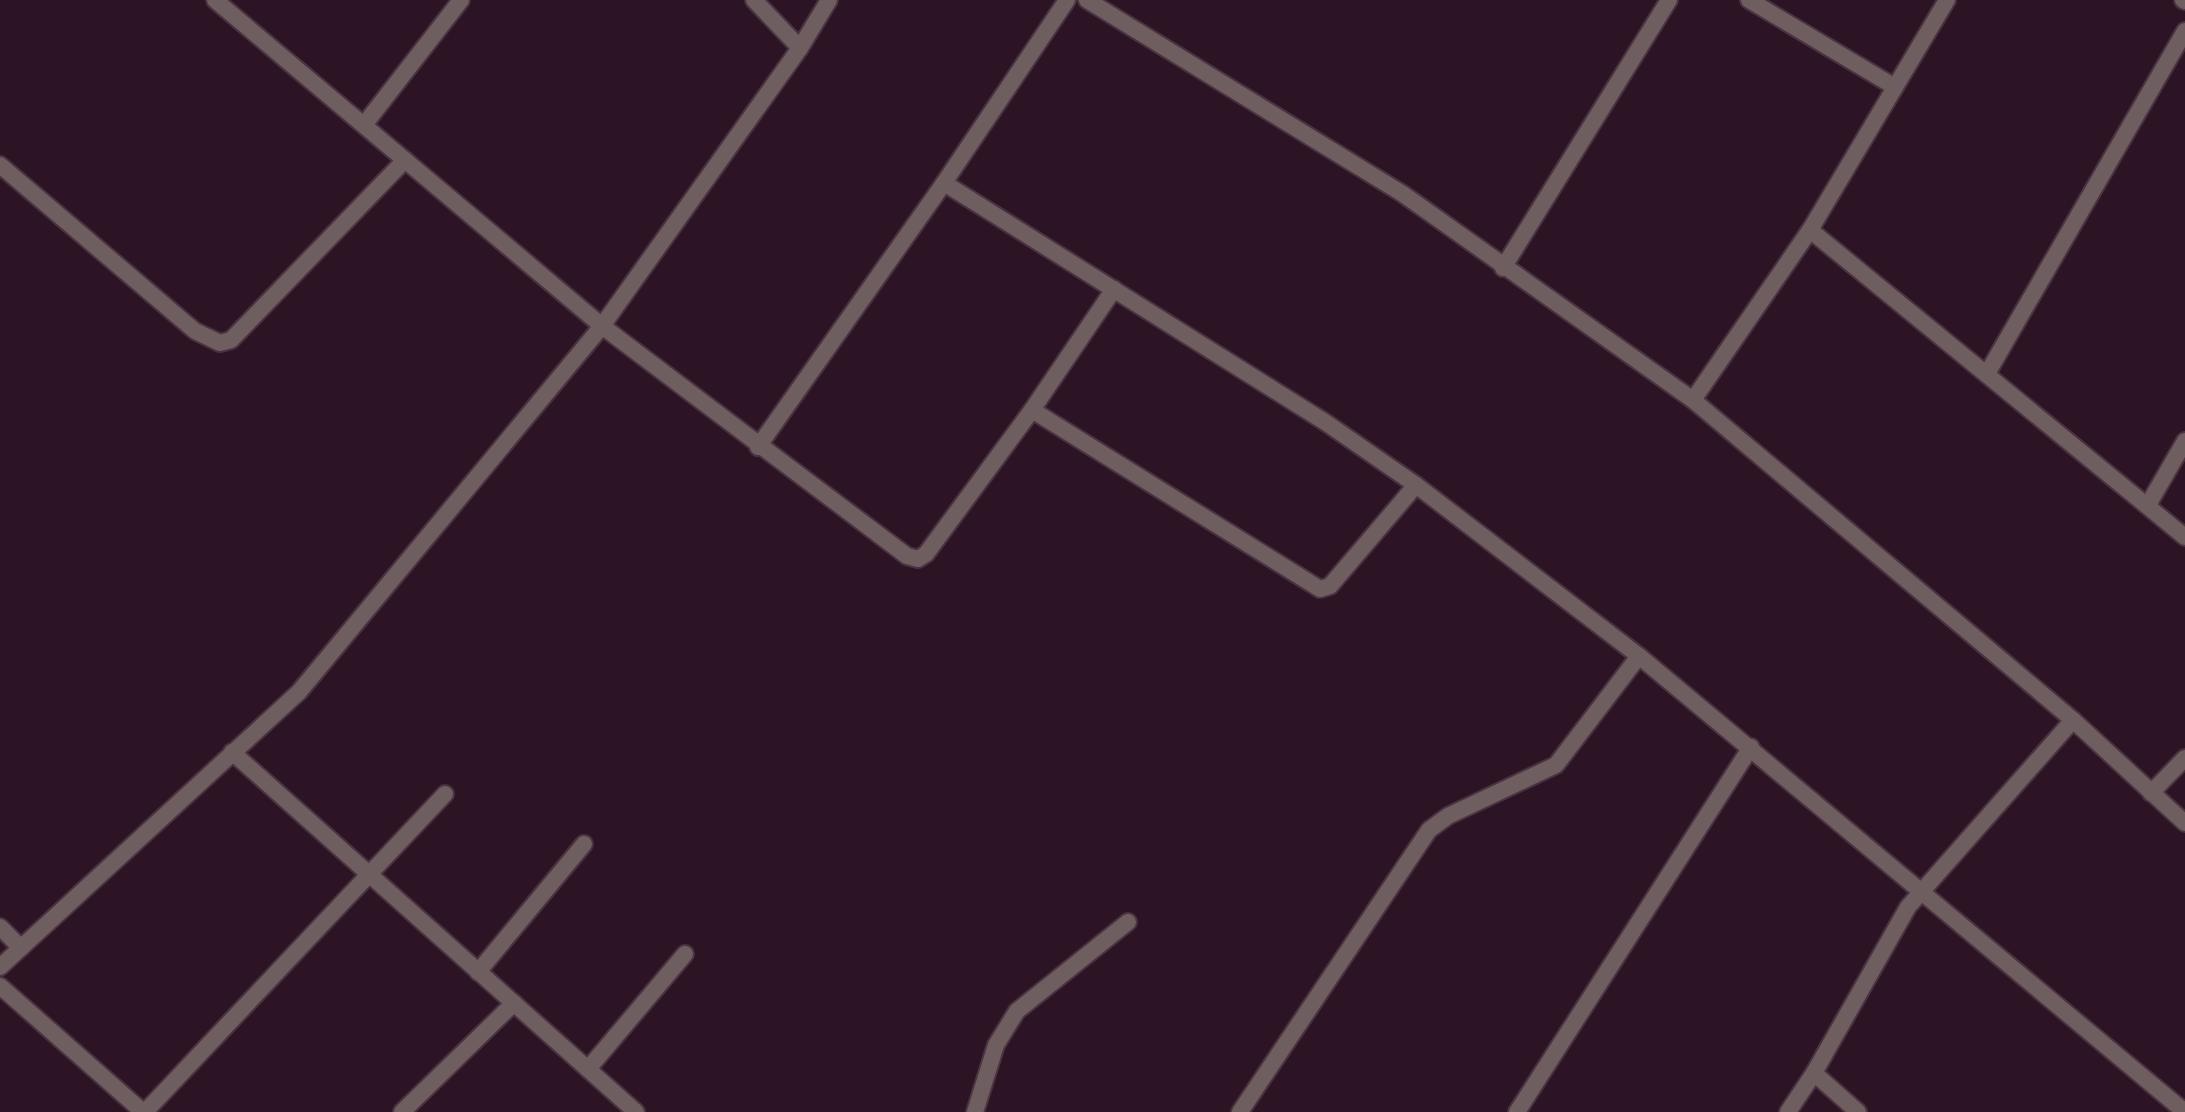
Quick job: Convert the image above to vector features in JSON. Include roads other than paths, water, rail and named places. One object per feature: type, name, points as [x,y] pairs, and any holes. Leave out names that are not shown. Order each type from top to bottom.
[{"type":"street","points":[[215,0],[602,326],[758,447],[907,556],[918,559],[926,554],[1032,410],[1114,289]]},
{"type":"street","points":[[364,125],[461,0]]},
{"type":"street","points":[[754,0],[800,48]]},
{"type":"street","points":[[0,967],[299,692],[602,326],[800,48],[829,0]]},
{"type":"street","points":[[758,447],[944,183],[1067,0]]},
{"type":"street","points":[[1087,0],[1403,194],[1503,268],[1693,400],[2073,720],[2185,823]]},
{"type":"street","points":[[1503,268],[1669,0]]},
{"type":"street","points":[[1749,0],[1895,87]]},
{"type":"street","points":[[1693,400],[1810,230],[1947,0]]},
{"type":"street","points":[[1988,372],[2185,31]]},
{"type":"street","points":[[0,165],[195,331],[220,343],[231,340],[405,160]]},
{"type":"street","points":[[944,183],[1325,422],[1416,485],[1639,656],[1751,747],[2185,1112]]},
{"type":"street","points":[[1810,230],[1988,372],[2185,537]]},
{"type":"street","points":[[1032,410],[1320,589],[1330,586],[1416,485]]},
{"type":"street","points":[[2148,505],[2185,441]]},
{"type":"street","points":[[1240,1112],[1429,830],[1448,816],[1556,765],[1639,656]]},
{"type":"street","points":[[1788,1112],[1814,1073],[1899,920],[1921,889],[2073,720]]},
{"type":"street","points":[[1517,1112],[1751,747]]},
{"type":"street","points":[[232,752],[636,1112]]},
{"type":"street","points":[[2151,793],[2185,758]]},
{"type":"street","points":[[0,986],[144,1112],[445,794]]},
{"type":"street","points":[[478,972],[584,844]]},
{"type":"street","points":[[975,1112],[996,1045],[1017,1011],[1128,922]]},
{"type":"street","points":[[0,927],[21,948]]},
{"type":"street","points":[[588,1069],[685,954]]},
{"type":"street","points":[[402,1112],[514,1003]]},
{"type":"street","points":[[1814,1073],[1858,1112]]}]
